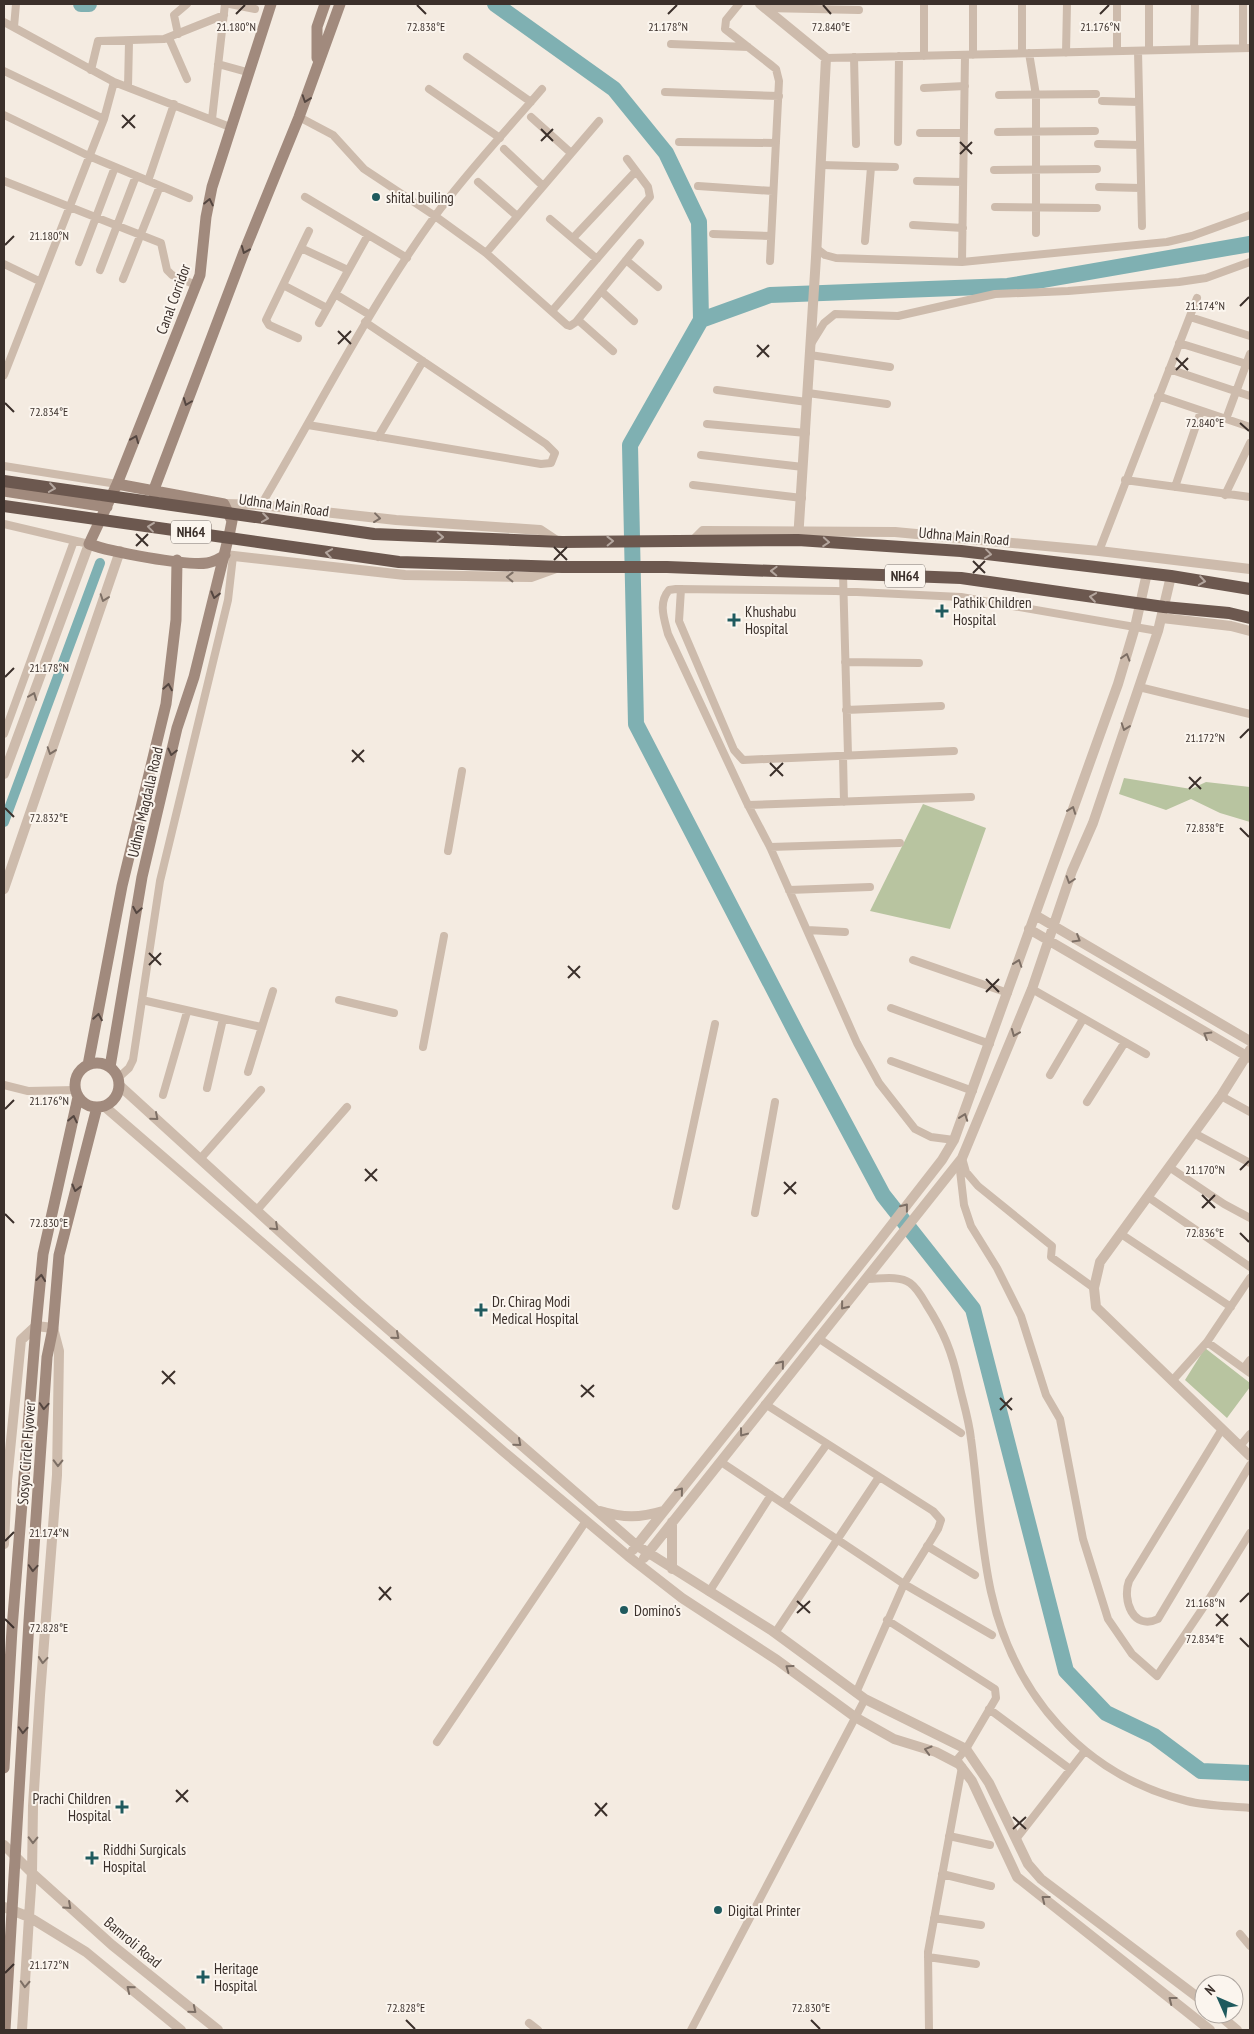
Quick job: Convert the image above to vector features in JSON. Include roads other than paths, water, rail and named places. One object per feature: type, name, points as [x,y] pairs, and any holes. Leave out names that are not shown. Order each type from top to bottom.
[{"type":"highway","name":"Udhna Main Road","points":[[4,480],[374,534],[560,542],[694,540],[798,535],[961,550],[1171,576],[1250,589]]},
{"type":"highway","name":"NH64","points":[[4,506],[377,560],[961,578],[1141,604],[1163,613],[1229,613],[1250,618]]},
{"type":"main road","name":"Canal Corridor","points":[[89,544],[117,484],[200,275],[210,195],[247,72],[271,4]]},
{"type":"main road","points":[[317,66],[317,27],[325,4]]},
{"type":"main road","points":[[153,492],[244,252],[299,117],[340,4]]},
{"type":"main road","points":[[117,484],[224,504]]},
{"type":"main road","points":[[4,491],[107,507]]},
{"type":"main road","name":"Udhna Magdalla Road","points":[[110,1067],[142,877],[177,728],[194,678],[228,553],[232,521],[224,504]]},
{"type":"main road","points":[[89,544],[120,552],[206,563],[228,553]]},
{"type":"main road","points":[[101,1107],[83,1103],[76,1094],[77,1075],[88,1065],[122,886],[166,704],[176,620],[177,560]]},
{"type":"main road","points":[[53,1328],[59,1255],[101,1107],[115,1098],[118,1082],[110,1067],[103,1064],[88,1065]]},
{"type":"main road","name":"Sosyo Circle Flyover","points":[[4,1768],[36,1326],[44,1254],[76,1094]]},
{"type":"main road","name":"Sosyo Circle Flyover","points":[[5,2030],[29,1621],[47,1357],[53,1328]]},
{"type":"street","points":[[14,27],[16,4]]},
{"type":"street","points":[[178,34],[174,15],[187,4]]},
{"type":"street","points":[[212,119],[225,4]]},
{"type":"street","points":[[230,4],[255,9]]},
{"type":"street","points":[[739,4],[728,17],[724,27],[776,69],[779,81],[770,261]]},
{"type":"street","points":[[924,4],[924,56]]},
{"type":"street","points":[[962,262],[965,86],[973,4]]},
{"type":"street","points":[[1022,4],[1025,53],[1036,95],[1038,207],[1036,234]]},
{"type":"street","points":[[1066,52],[1067,4]]},
{"type":"street","points":[[1117,4],[1117,51]]},
{"type":"street","points":[[1149,4],[1149,50]]},
{"type":"street","points":[[1194,49],[1195,4]]},
{"type":"street","points":[[762,6],[826,58],[1247,48],[1244,4]]},
{"type":"street","points":[[762,6],[859,10]]},
{"type":"street","points":[[91,70],[95,46],[98,41],[128,42],[169,38],[224,15]]},
{"type":"street","points":[[4,22],[114,82],[230,127]]},
{"type":"street","points":[[169,38],[188,80]]},
{"type":"street","points":[[128,42],[128,87]]},
{"type":"street","points":[[671,44],[748,47]]},
{"type":"street","points":[[1138,51],[1142,226]]},
{"type":"street","points":[[898,142],[899,56]]},
{"type":"street","points":[[467,57],[531,102]]},
{"type":"street","points":[[854,57],[856,144]]},
{"type":"street","points":[[826,58],[811,350],[798,535],[896,532],[1099,550],[1250,570]]},
{"type":"street","points":[[218,64],[247,72]]},
{"type":"street","points":[[4,71],[104,119]]},
{"type":"street","points":[[4,374],[104,119],[114,82]]},
{"type":"street","points":[[924,88],[965,86]]},
{"type":"street","points":[[429,89],[500,138]]},
{"type":"street","points":[[261,505],[368,319],[435,216],[542,89]]},
{"type":"street","points":[[666,92],[778,96]]},
{"type":"street","points":[[999,95],[1096,94]]},
{"type":"street","points":[[1102,102],[1139,102]]},
{"type":"street","points":[[148,181],[174,104]]},
{"type":"street","points":[[4,116],[89,156],[189,198]]},
{"type":"street","points":[[299,117],[333,136],[364,169],[435,216],[486,253],[570,326],[578,320],[640,243]]},
{"type":"street","points":[[532,117],[571,153]]},
{"type":"street","points":[[486,253],[599,121]]},
{"type":"street","points":[[998,132],[1095,131]]},
{"type":"street","points":[[920,133],[964,133]]},
{"type":"street","points":[[679,142],[776,143]]},
{"type":"street","points":[[1098,144],[1140,145]]},
{"type":"street","points":[[504,149],[543,186]]},
{"type":"street","points":[[552,311],[650,197],[648,187],[627,159]]},
{"type":"street","points":[[821,165],[895,168]]},
{"type":"street","points":[[79,262],[114,167]]},
{"type":"street","points":[[865,241],[871,167]]},
{"type":"street","points":[[994,170],[1097,168]]},
{"type":"street","points":[[573,238],[636,172]]},
{"type":"street","points":[[100,270],[136,176]]},
{"type":"street","points":[[4,181],[70,209],[161,243],[167,270],[172,275],[196,285]]},
{"type":"street","points":[[917,181],[963,182]]},
{"type":"street","points":[[478,182],[517,216]]},
{"type":"street","points":[[123,279],[160,186]]},
{"type":"street","points":[[698,186],[773,191]]},
{"type":"street","points":[[1099,187],[1141,188]]},
{"type":"street","points":[[305,197],[407,258]]},
{"type":"street","points":[[995,207],[1097,208]]},
{"type":"street","points":[[816,253],[836,258],[962,262],[1167,242],[1192,236],[1250,215]]},
{"type":"street","points":[[550,219],[597,259]]},
{"type":"street","points":[[914,225],[963,228]]},
{"type":"street","points":[[298,338],[266,323],[267,316],[309,231]]},
{"type":"street","points":[[713,234],[771,236]]},
{"type":"street","points":[[319,322],[368,235]]},
{"type":"street","points":[[301,248],[348,270]]},
{"type":"street","points":[[626,260],[658,288]]},
{"type":"street","points":[[811,350],[824,323],[835,314],[898,316],[994,294],[1179,282],[1206,278],[1250,262]]},
{"type":"street","points":[[4,264],[40,281]]},
{"type":"street","points":[[283,285],[327,308]]},
{"type":"street","points":[[601,291],[634,321]]},
{"type":"street","points":[[308,426],[541,464],[551,462],[554,458],[555,453],[546,444],[423,361],[335,294]]},
{"type":"street","points":[[1099,550],[1197,298]]},
{"type":"street","points":[[1190,317],[1250,336]]},
{"type":"street","points":[[578,320],[613,351]]},
{"type":"street","points":[[1179,343],[1248,364]]},
{"type":"street","points":[[811,350],[890,367]]},
{"type":"street","points":[[1226,419],[1248,364],[1250,354]]},
{"type":"street","points":[[378,437],[423,361]]},
{"type":"street","points":[[1169,368],[1250,396]]},
{"type":"street","points":[[717,390],[887,404]]},
{"type":"street","points":[[1158,396],[1250,427]]},
{"type":"street","points":[[1175,487],[1201,411]]},
{"type":"street","points":[[707,424],[806,433]]},
{"type":"street","points":[[1225,495],[1250,443]]},
{"type":"street","points":[[701,455],[804,466]]},
{"type":"street","points":[[4,466],[117,484]]},
{"type":"street","points":[[1125,480],[1250,498]]},
{"type":"street","points":[[693,485],[802,498]]},
{"type":"street","points":[[224,504],[261,505],[396,520],[540,530],[560,542]]},
{"type":"street","points":[[4,524],[89,544],[4,774]]},
{"type":"street","points":[[4,734],[74,541]]},
{"type":"street","points":[[4,888],[120,552]]},
{"type":"street","points":[[560,567],[531,577],[405,575],[228,553],[228,600],[160,881],[133,1060],[118,1082],[365,1309],[636,1545],[775,1633],[860,1696],[966,1749],[989,1783],[1028,1864],[1041,1879],[1194,1993]]},
{"type":"street","points":[[628,1556],[876,1246],[942,1160],[954,1140],[1118,684],[1135,627],[1147,573]]},
{"type":"street","points":[[843,574],[846,710],[844,802]]},
{"type":"street","points":[[638,1564],[958,1163],[1032,989],[1050,940],[1140,687],[1158,632],[1171,576]]},
{"type":"street","points":[[681,589],[679,622],[738,756],[749,762],[954,751]]},
{"type":"street","points":[[954,1140],[931,1137],[915,1129],[880,1083],[858,1043],[770,847],[748,805],[668,634],[662,610],[663,597],[669,590],[681,589],[842,592],[961,597],[1158,632]]},
{"type":"street","points":[[1163,613],[1250,631]]},
{"type":"street","points":[[845,662],[919,663]]},
{"type":"street","points":[[1140,687],[1250,714]]},
{"type":"street","points":[[846,710],[941,706]]},
{"type":"street","points":[[448,851],[462,770]]},
{"type":"street","points":[[748,805],[971,797]]},
{"type":"street","points":[[770,847],[900,843]]},
{"type":"street","points":[[789,890],[870,887]]},
{"type":"street","points":[[1035,915],[1250,1041]]},
{"type":"street","points":[[1029,929],[1228,1048],[1249,1055],[1100,1262],[1094,1288],[1096,1307],[1250,1456]]},
{"type":"street","points":[[807,930],[845,932]]},
{"type":"street","points":[[423,1047],[444,936]]},
{"type":"street","points":[[912,960],[1008,993]]},
{"type":"street","points":[[1032,989],[1146,1054]]},
{"type":"street","points":[[248,1072],[273,991]]},
{"type":"street","points":[[142,1000],[187,1012],[261,1027]]},
{"type":"street","points":[[339,1000],[394,1013]]},
{"type":"street","points":[[891,1008],[990,1044]]},
{"type":"street","points":[[164,1095],[187,1012]]},
{"type":"street","points":[[207,1088],[223,1019]]},
{"type":"street","points":[[1050,1075],[1083,1019]]},
{"type":"street","points":[[676,1206],[714,1024]]},
{"type":"street","points":[[1087,1102],[1125,1042]]},
{"type":"street","points":[[892,1061],[973,1091]]},
{"type":"street","points":[[4,1085],[28,1091],[76,1094]]},
{"type":"street","points":[[200,1158],[261,1090]]},
{"type":"street","points":[[1221,1096],[1250,1112]]},
{"type":"street","points":[[755,1213],[775,1102]]},
{"type":"street","points":[[101,1107],[586,1522],[682,1598],[777,1660],[855,1718],[894,1739],[936,1752],[959,1764],[972,1781],[1018,1877],[1210,2030]]},
{"type":"street","points":[[257,1210],[347,1107]]},
{"type":"street","points":[[1194,1133],[1250,1163]]},
{"type":"street","points":[[958,1163],[978,1186],[1052,1246],[1052,1257],[1094,1288]]},
{"type":"street","points":[[958,1163],[964,1205],[971,1226],[997,1268],[1021,1316],[1046,1395],[1060,1419],[1083,1539],[1108,1619],[1132,1654],[1150,1672],[1157,1676],[1209,1599],[1250,1533]]},
{"type":"street","points":[[1169,1167],[1224,1204],[1250,1218]]},
{"type":"street","points":[[1148,1197],[1250,1267]]},
{"type":"street","points":[[1121,1234],[1231,1307]]},
{"type":"street","points":[[1172,1381],[1207,1342],[1250,1278]]},
{"type":"street","points":[[866,1279],[896,1279],[910,1283],[918,1291],[943,1330],[953,1357],[971,1438],[974,1476],[991,1592],[1007,1645],[1018,1669],[1032,1691],[1058,1725],[1084,1752],[1117,1773],[1188,1801],[1250,1808]]},
{"type":"street","points":[[4,1544],[7,1481],[21,1340],[36,1326],[53,1328],[59,1351],[57,1475],[38,1723],[32,1873],[22,2030]]},
{"type":"street","points":[[818,1338],[961,1433]]},
{"type":"street","points":[[1207,1342],[1247,1370],[1250,1360]]},
{"type":"street","points":[[691,2030],[855,1718],[860,1696],[887,1620],[904,1584],[940,1524],[938,1515],[765,1404]]},
{"type":"street","points":[[1222,1429],[1129,1581],[1125,1590],[1126,1602],[1130,1611],[1138,1618],[1147,1622],[1158,1619],[1250,1465]]},
{"type":"street","points":[[1240,1446],[1250,1434]]},
{"type":"street","points":[[784,1504],[827,1444]]},
{"type":"street","points":[[721,1462],[904,1584],[992,1635]]},
{"type":"street","points":[[775,1633],[879,1477]]},
{"type":"street","points":[[709,1592],[771,1495]]},
{"type":"street","points":[[596,1510],[629,1518],[647,1516],[664,1510]]},
{"type":"street","points":[[437,1742],[586,1522]]},
{"type":"street","points":[[672,1522],[672,1569]]},
{"type":"street","points":[[927,1546],[975,1575]]},
{"type":"street","points":[[887,1620],[991,1685],[995,1689],[996,1698],[959,1764],[949,1836],[928,1957],[929,2030]]},
{"type":"street","points":[[989,1709],[1070,1769]]},
{"type":"street","points":[[1016,1839],[1084,1752]]},
{"type":"street","points":[[949,1836],[990,1845]]},
{"type":"street","name":"Bamroli Road","points":[[4,1845],[32,1873],[112,1945],[218,2030]]},
{"type":"street","points":[[942,1874],[991,1886]]},
{"type":"street","points":[[4,1907],[29,1917],[86,1952],[182,2030]]},
{"type":"street","points":[[934,1918],[981,1925]]},
{"type":"street","points":[[1240,1934],[1250,1946]]},
{"type":"street","points":[[928,1957],[976,1964]]},
{"type":"street","points":[[529,2023],[538,2030]]},
{"type":"waterway","points":[[81,4],[89,4]]},
{"type":"waterway","points":[[495,4],[614,89],[666,153],[699,222],[701,320]]},
{"type":"waterway","points":[[1250,244],[1008,286],[770,295],[701,320],[630,445],[636,724],[883,1195],[973,1309],[1066,1671],[1106,1713],[1154,1736],[1201,1771],[1250,1773]]},
{"type":"waterway","points":[[4,822],[100,563]]},
{"type":"place","name":"shital builing","points":[[376,197]]},
{"type":"place","name":"Pathik Children Hospital","points":[[942,611]]},
{"type":"place","name":"Khushabu Hospital","points":[[734,620]]},
{"type":"place","name":"Dr. Chirag Modi Medical Hospital","points":[[481,1310]]},
{"type":"place","name":"Domino's","points":[[624,1610]]},
{"type":"place","name":"Prachi Children Hospital","points":[[122,1807]]},
{"type":"place","name":"Riddhi Surgicals Hospital","points":[[92,1858]]},
{"type":"place","name":"Digital Printer","points":[[718,1910]]},
{"type":"place","name":"Heritage Hospital","points":[[203,1977]]}]
